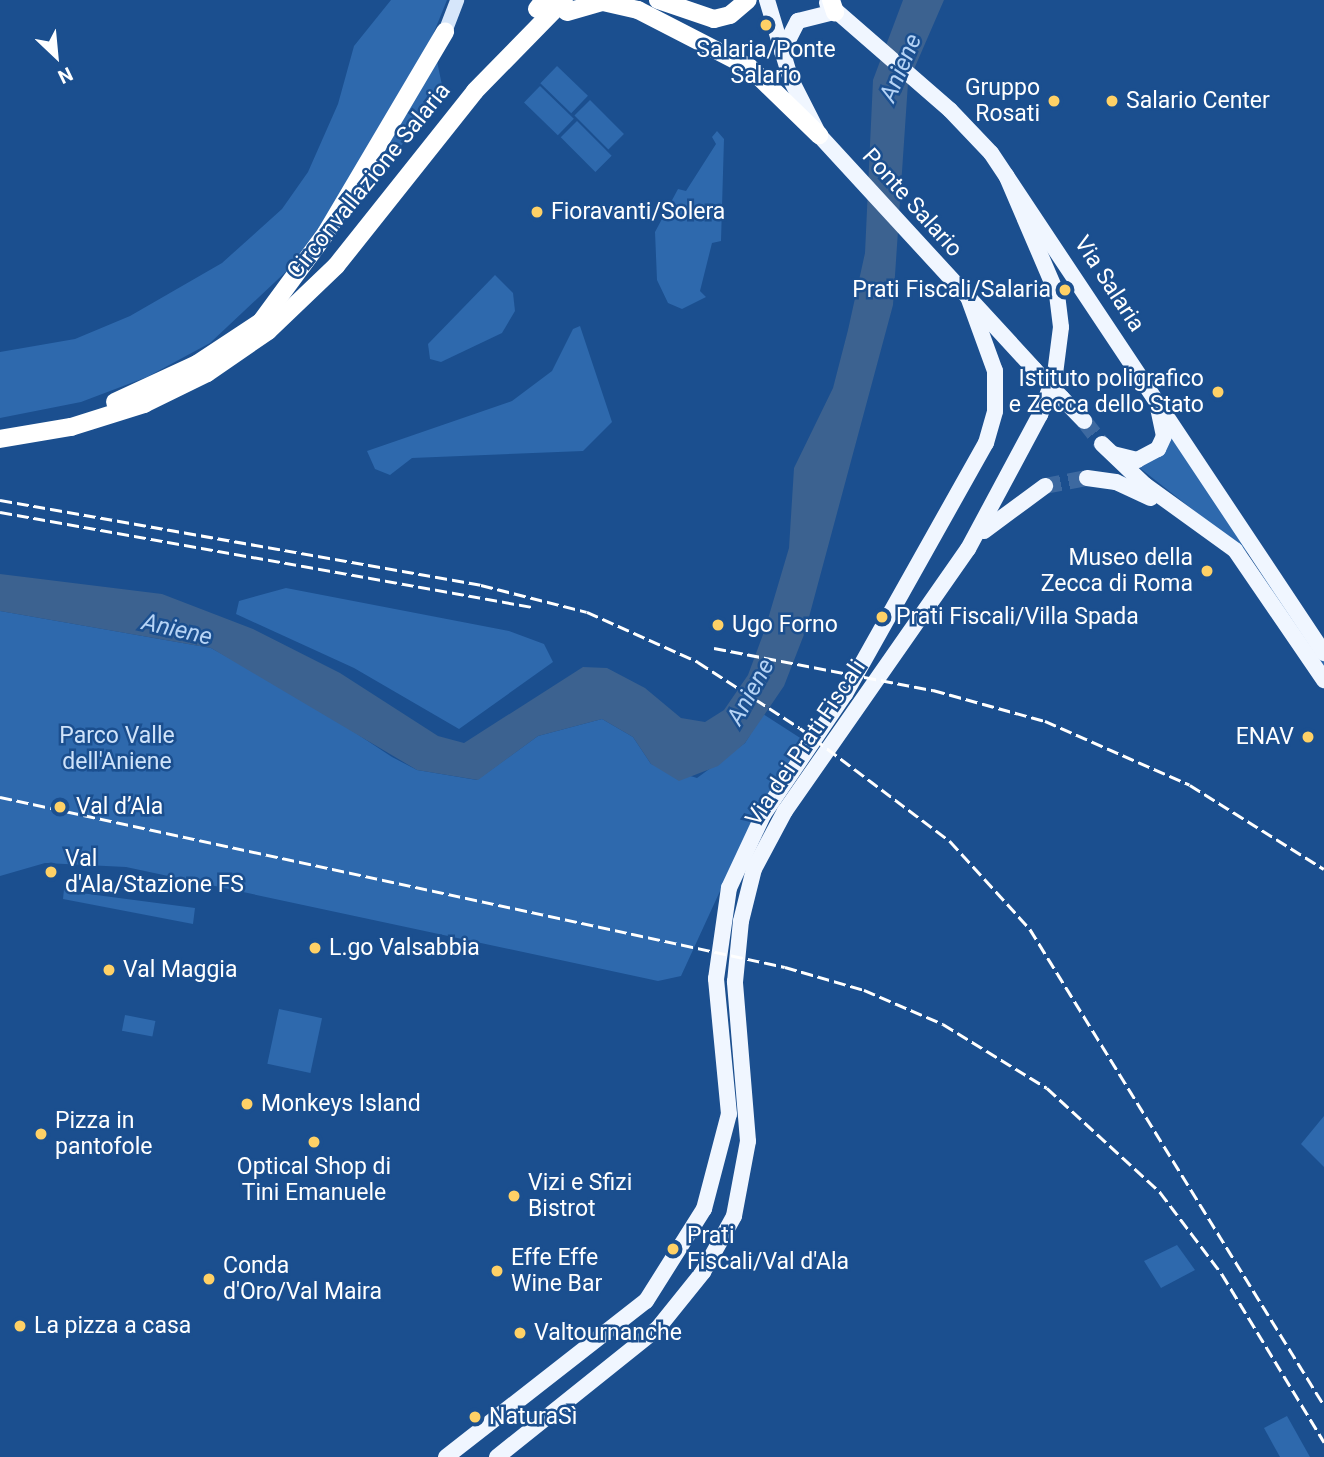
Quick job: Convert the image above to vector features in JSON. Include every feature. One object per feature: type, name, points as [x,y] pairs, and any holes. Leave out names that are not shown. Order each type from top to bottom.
[{"type":"highway","points":[[658,0],[713,19],[730,15],[748,0]]},
{"type":"highway","points":[[570,4],[603,2],[649,16],[749,67],[819,135]]},
{"type":"highway","name":"Circonvallazione Salaria","points":[[0,427],[64,417],[132,396],[197,365],[260,323],[326,260],[447,104],[543,3]]},
{"type":"highway","name":"Circonvallazione Salaria","points":[[0,439],[56,431],[127,411],[183,386],[247,347],[336,266],[475,91],[502,74],[570,4]]},
{"type":"highway","points":[[260,323],[326,233],[445,32]]},
{"type":"main road","points":[[445,32],[457,0]]},
{"type":"main road","points":[[767,0],[797,97],[819,135]]},
{"type":"main road","points":[[782,52],[799,20],[830,4]]},
{"type":"main road","name":"Via Salaria","points":[[830,4],[855,31],[932,93],[1006,175],[1324,653]]},
{"type":"main road","name":"Ponte Salario","points":[[819,135],[968,297]]},
{"type":"main road","name":"Via dei Prati Fiscali","points":[[498,1457],[658,1328],[694,1286],[726,1233],[743,1189],[748,1148],[734,993],[741,921],[752,876],[785,811],[968,549],[1049,396],[1061,327],[1055,288],[1006,175]]},
{"type":"main road","points":[[968,297],[1084,421]]},
{"type":"main road","name":"Via dei Prati Fiscali","points":[[446,1457],[627,1319],[660,1284],[696,1227],[714,1182],[728,1119],[717,948],[735,871],[763,815],[887,622],[974,467],[993,419],[992,359],[968,297]]},
{"type":"main road","points":[[1152,391],[1163,426],[1161,445],[1137,460],[1106,448],[1172,505],[1241,556],[1324,680]]},
{"type":"main road","points":[[1087,478],[1116,482],[1172,505]]},
{"type":"main road","points":[[968,549],[1003,513],[1045,486]]},
{"type":"green space","points":[[391,0],[447,0],[432,37],[443,90],[356,206],[210,343],[147,377],[81,402],[0,418],[0,352],[75,339],[130,316],[222,263],[282,209],[308,172],[338,104],[354,46]]},
{"type":"green space","points":[[557,66],[588,96],[571,113],[540,83]]},
{"type":"green space","points":[[540,86],[574,119],[558,135],[524,103]]},
{"type":"green space","points":[[590,100],[624,134],[608,149],[574,116]]},
{"type":"green space","points":[[577,121],[612,156],[595,172],[561,137]]},
{"type":"green space","points":[[717,131],[724,139],[721,241],[712,243],[700,291],[706,297],[682,309],[668,303],[657,280],[655,232],[678,189],[686,191],[716,144],[712,137]]},
{"type":"green space","points":[[495,275],[513,293],[515,311],[502,333],[441,362],[430,359],[428,344]]},
{"type":"green space","points":[[580,326],[612,422],[583,451],[412,458],[390,475],[375,469],[367,451],[512,401],[552,371],[573,329]]},
{"type":"green space","points":[[1172,433],[1324,661],[1324,672],[1248,553],[1136,465],[1159,457]]},
{"type":"green space","points":[[286,588],[509,631],[544,644],[553,662],[459,729],[354,668],[236,614],[239,601]]},
{"type":"green space","name":"Parco Valle dell'Aniene","points":[[0,611],[211,648],[310,703],[392,757],[417,770],[477,780],[538,736],[602,719],[633,737],[651,764],[697,778],[745,743],[763,714],[808,743],[749,828],[681,976],[658,981],[126,867],[45,863],[0,876]]},
{"type":"green space","points":[[78,887],[81,893],[195,908],[193,924],[63,899],[64,889]]},
{"type":"green space","points":[[279,1009],[322,1018],[310,1073],[267,1064]]},
{"type":"green space","points":[[125,1015],[155,1021],[152,1037],[122,1031]]},
{"type":"green space","points":[[1324,1116],[1324,1167],[1301,1144]]},
{"type":"green space","points":[[1177,1245],[1195,1270],[1161,1288],[1144,1261]]},
{"type":"green space","points":[[1287,1416],[1310,1457],[1280,1457],[1264,1428]]},
{"type":"water","name":"Aniene","points":[[903,0],[944,0],[908,83],[893,305],[805,632],[784,686],[745,743],[718,766],[679,781],[651,764],[633,737],[602,719],[538,736],[478,780],[417,770],[211,648],[0,611],[0,574],[162,594],[253,629],[340,673],[438,736],[464,743],[583,667],[607,668],[645,688],[681,718],[705,722],[724,710],[748,675],[765,629],[789,548],[794,468],[833,388],[848,330],[865,253],[873,80]]},
{"type":"tunnel","points":[[1084,421],[1102,444]]},
{"type":"tunnel","points":[[1045,486],[1087,478]]},
{"type":"railway","points":[[0,500],[481,585],[587,612],[698,662],[800,728],[950,841],[1030,929],[1324,1405]]},
{"type":"railway","points":[[0,512],[532,607]]},
{"type":"railway","points":[[714,648],[933,690],[1045,721],[1190,785],[1324,869]]},
{"type":"railway","points":[[0,797],[785,967],[864,990],[943,1024],[1047,1088],[1160,1192],[1222,1274],[1324,1442]]},
{"type":"place","name":"Salaria/Ponte Salario","points":[[766,25]]},
{"type":"place","name":"Gruppo Rosati","points":[[1054,101]]},
{"type":"place","name":"Salario Center","points":[[1112,101]]},
{"type":"place","name":"Fioravanti/Solera","points":[[537,212]]},
{"type":"place","name":"Prati Fiscali/Salaria","points":[[1065,290]]},
{"type":"place","name":"Istituto poligrafico e Zecca dello Stato","points":[[1218,392]]},
{"type":"place","name":"Museo della Zecca di Roma","points":[[1207,571]]},
{"type":"place","name":"Prati Fiscali/Villa Spada","points":[[882,617]]},
{"type":"place","name":"Ugo Forno","points":[[718,625]]},
{"type":"place","name":"ENAV","points":[[1308,737]]},
{"type":"place","name":"Val d’Ala","points":[[60,807]]},
{"type":"place","name":"Val d'Ala/Stazione FS","points":[[51,872]]},
{"type":"place","name":"L.go Valsabbia","points":[[315,948]]},
{"type":"place","name":"Val Maggia","points":[[109,970]]},
{"type":"place","name":"Monkeys Island","points":[[247,1104]]},
{"type":"place","name":"Pizza in pantofole","points":[[41,1134]]},
{"type":"place","name":"Optical Shop di Tini Emanuele","points":[[314,1142]]},
{"type":"place","name":"Vizi e Sfizi Bistrot","points":[[514,1196]]},
{"type":"place","name":"Prati Fiscali/Val d'Ala","points":[[673,1249]]},
{"type":"place","name":"Effe Effe Wine Bar","points":[[497,1271]]},
{"type":"place","name":"Conda d'Oro/Val Maira","points":[[209,1279]]},
{"type":"place","name":"La pizza a casa","points":[[20,1326]]},
{"type":"place","name":"Valtournanche","points":[[520,1333]]},
{"type":"place","name":"NaturaSì","points":[[475,1417]]}]
